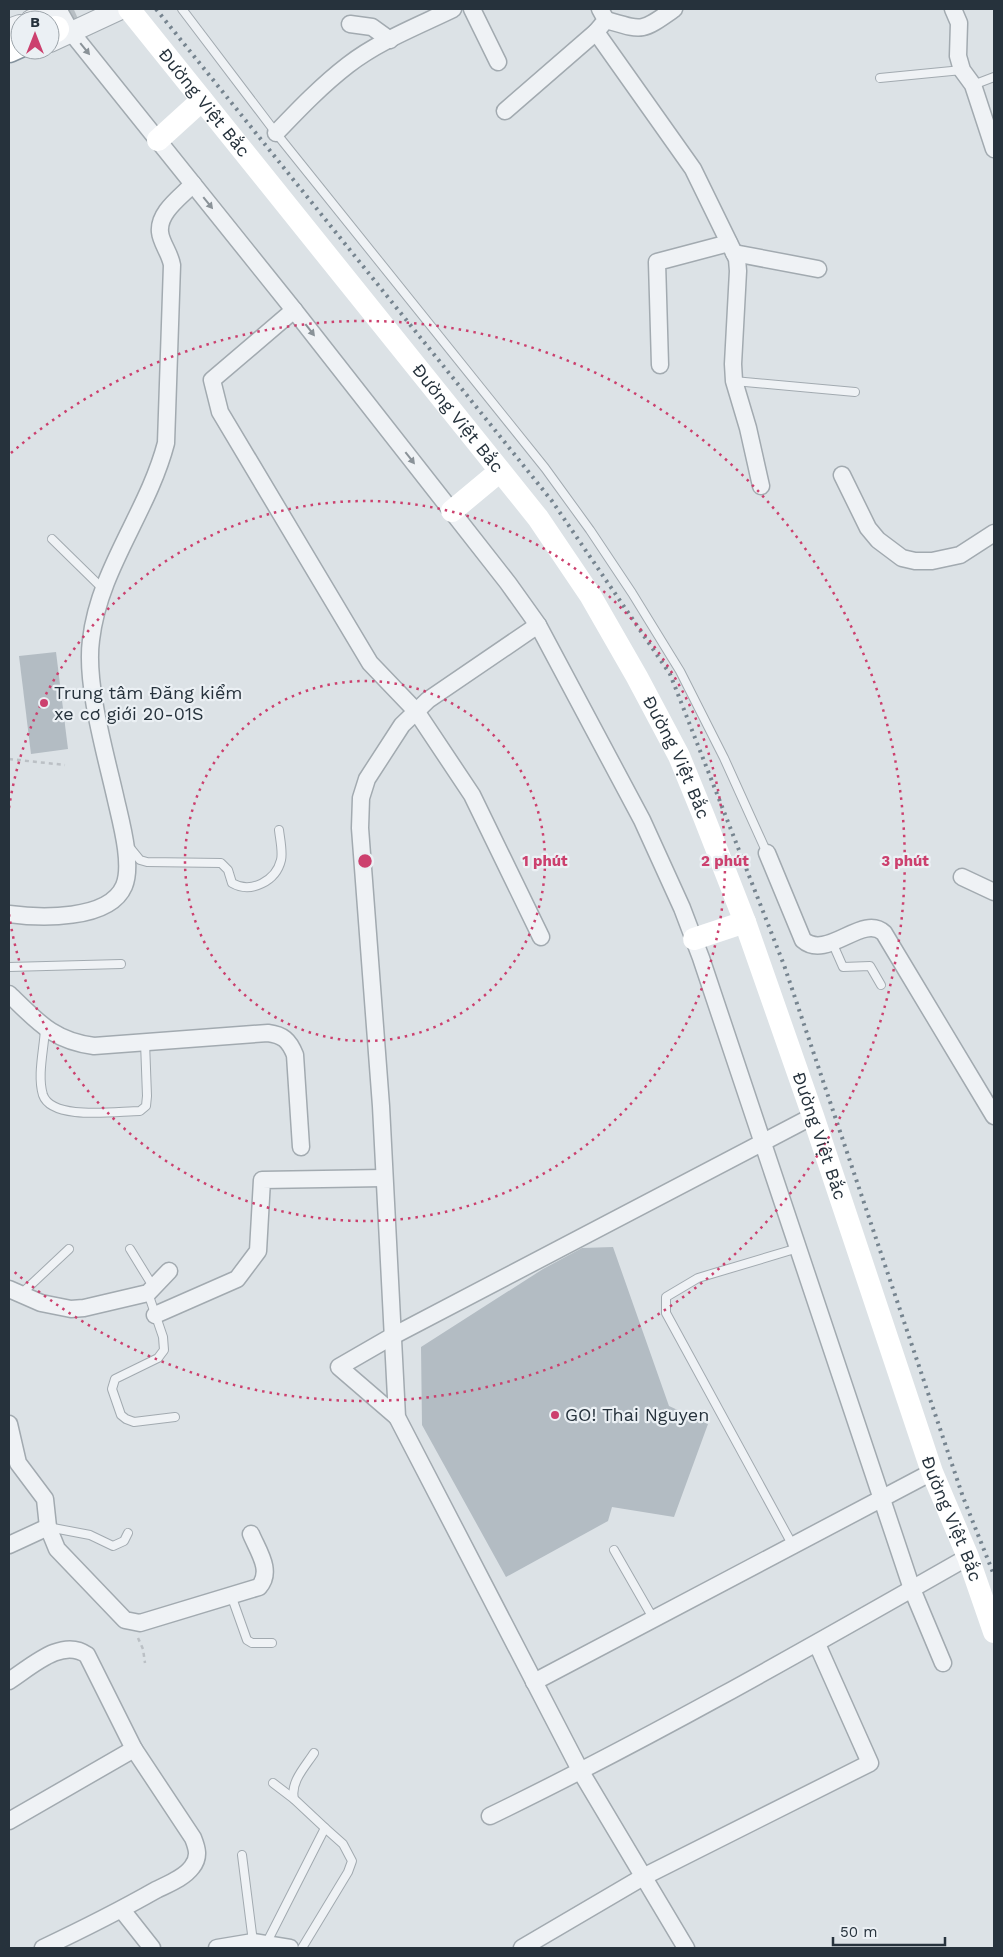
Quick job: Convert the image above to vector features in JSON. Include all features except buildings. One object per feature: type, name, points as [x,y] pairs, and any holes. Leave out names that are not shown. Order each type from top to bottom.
[{"type":"main road","name":"Đường Việt Bắc","points":[[128,9],[538,518],[584,587],[637,677],[679,756],[744,922],[813,1116],[932,1472],[968,1557],[994,1632]]},
{"type":"main road","points":[[158,140],[202,100]]},
{"type":"main road","points":[[452,511],[500,471]]},
{"type":"main road","points":[[694,939],[744,922]]},
{"type":"street","points":[[60,22],[121,9]]},
{"type":"street","points":[[276,133],[330,79],[350,64],[390,40],[453,9]]},
{"type":"street","points":[[472,9],[498,62]]},
{"type":"street","points":[[601,20],[638,29],[646,27],[674,9]]},
{"type":"street","points":[[953,9],[959,23],[958,56],[962,70],[973,85],[994,149]]},
{"type":"street","points":[[505,111],[601,20]]},
{"type":"street","points":[[601,20],[693,169],[732,248],[738,272],[733,364],[734,381],[748,428],[761,486]]},
{"type":"street","points":[[350,24],[372,27],[390,40]]},
{"type":"street","points":[[60,32],[158,140],[452,511],[538,625],[642,820],[694,939],[764,1142],[912,1589],[943,1663]]},
{"type":"street","points":[[9,914],[74,915],[98,907],[115,898],[124,886],[126,872],[123,831],[100,732],[89,658],[91,639],[102,588],[152,486],[166,443],[172,265],[171,255],[160,232],[162,216],[193,184]]},
{"type":"street","points":[[660,365],[657,262],[732,248],[818,269]]},
{"type":"street","points":[[294,310],[212,380],[220,412],[370,663],[416,711],[472,795],[541,938]]},
{"type":"street","points":[[842,475],[868,528],[878,540],[902,558],[915,561],[932,561],[960,555],[994,533]]},
{"type":"street","points":[[397,1417],[391,1337],[381,1106],[360,828],[361,798],[367,779],[402,725],[416,711],[428,700],[538,625]]},
{"type":"street","points":[[767,853],[803,940],[814,946],[832,942],[871,928],[880,930],[884,934],[994,1116]]},
{"type":"street","points":[[962,877],[994,892]]},
{"type":"street","points":[[9,994],[45,1029],[64,1040],[76,1044],[94,1046],[268,1033],[280,1035],[289,1042],[295,1055],[301,1147]]},
{"type":"street","points":[[686,1948],[581,1772],[397,1417],[339,1367],[391,1337],[813,1116]]},
{"type":"street","points":[[155,1315],[237,1279],[258,1251],[262,1180],[384,1178]]},
{"type":"street","points":[[15,1292],[41,1303],[71,1309],[102,1305],[151,1290],[169,1271]]},
{"type":"street","points":[[9,1424],[18,1463],[45,1499],[48,1527],[57,1549],[125,1620],[131,1623],[140,1623],[259,1587],[265,1580],[267,1572],[251,1534]]},
{"type":"street","points":[[534,1682],[792,1544],[932,1472]]},
{"type":"street","points":[[9,1545],[48,1527]]},
{"type":"street","points":[[490,1816],[581,1772],[817,1644],[968,1557]]},
{"type":"street","points":[[522,1948],[643,1877],[870,1763],[817,1644]]},
{"type":"street","points":[[9,1681],[60,1649],[81,1650],[87,1655],[134,1749],[193,1838],[197,1858],[192,1867],[183,1875],[122,1910],[43,1948]]},
{"type":"street","points":[[9,1821],[134,1749]]},
{"type":"street","points":[[122,1910],[152,1948]]},
{"type":"street","points":[[217,1948],[260,1943],[290,1948]]},
{"type":"lane","points":[[182,9],[276,133],[544,468],[595,538],[632,593],[680,672],[724,758],[767,853]]},
{"type":"lane","points":[[880,78],[962,70]]},
{"type":"lane","points":[[973,85],[994,77]]},
{"type":"lane","points":[[734,381],[855,392]]},
{"type":"lane","points":[[52,539],[102,588]]},
{"type":"lane","points":[[123,831],[135,856],[140,860],[158,863],[221,863],[228,870],[232,883],[240,887],[254,886],[271,879],[282,859],[279,830]]},
{"type":"lane","points":[[832,942],[843,967],[870,966],[881,984]]},
{"type":"lane","points":[[9,967],[121,964]]},
{"type":"lane","points":[[45,1029],[41,1083],[43,1095],[49,1105],[75,1112],[140,1111],[146,1106],[148,1096],[145,1042]]},
{"type":"lane","points":[[792,1544],[666,1313],[666,1297],[698,1278],[798,1248]]},
{"type":"lane","points":[[15,1292],[69,1249]]},
{"type":"lane","points":[[130,1249],[151,1290],[155,1315],[164,1345],[162,1355],[115,1379],[112,1389],[121,1415],[126,1420],[134,1422],[175,1417]]},
{"type":"lane","points":[[48,1527],[90,1535],[113,1546],[124,1541],[128,1533]]},
{"type":"lane","points":[[614,1550],[653,1618]]},
{"type":"lane","points":[[231,1595],[248,1640],[252,1643],[272,1643]]},
{"type":"lane","points":[[294,1799],[293,1787],[314,1754]]},
{"type":"lane","points":[[273,1783],[294,1799],[343,1844],[352,1861],[348,1872],[302,1948]]},
{"type":"lane","points":[[260,1943],[325,1828]]},
{"type":"lane","points":[[242,1856],[260,1943]]},
{"type":"path","points":[[9,759],[65,766]]},
{"type":"path","points":[[131,1623],[143,1648],[145,1663]]},
{"type":"tunnel","points":[[60,18],[81,9]]},
{"type":"railway","points":[[156,9],[552,501],[670,674],[784,965],[963,1497],[994,1575]]},
{"type":"place","name":"Trung tâm Đăng kiểm xe cơ giới 20-01S","points":[[44,703]]},
{"type":"place","name":"GO! Thai Nguyen","points":[[555,1415]]}]
